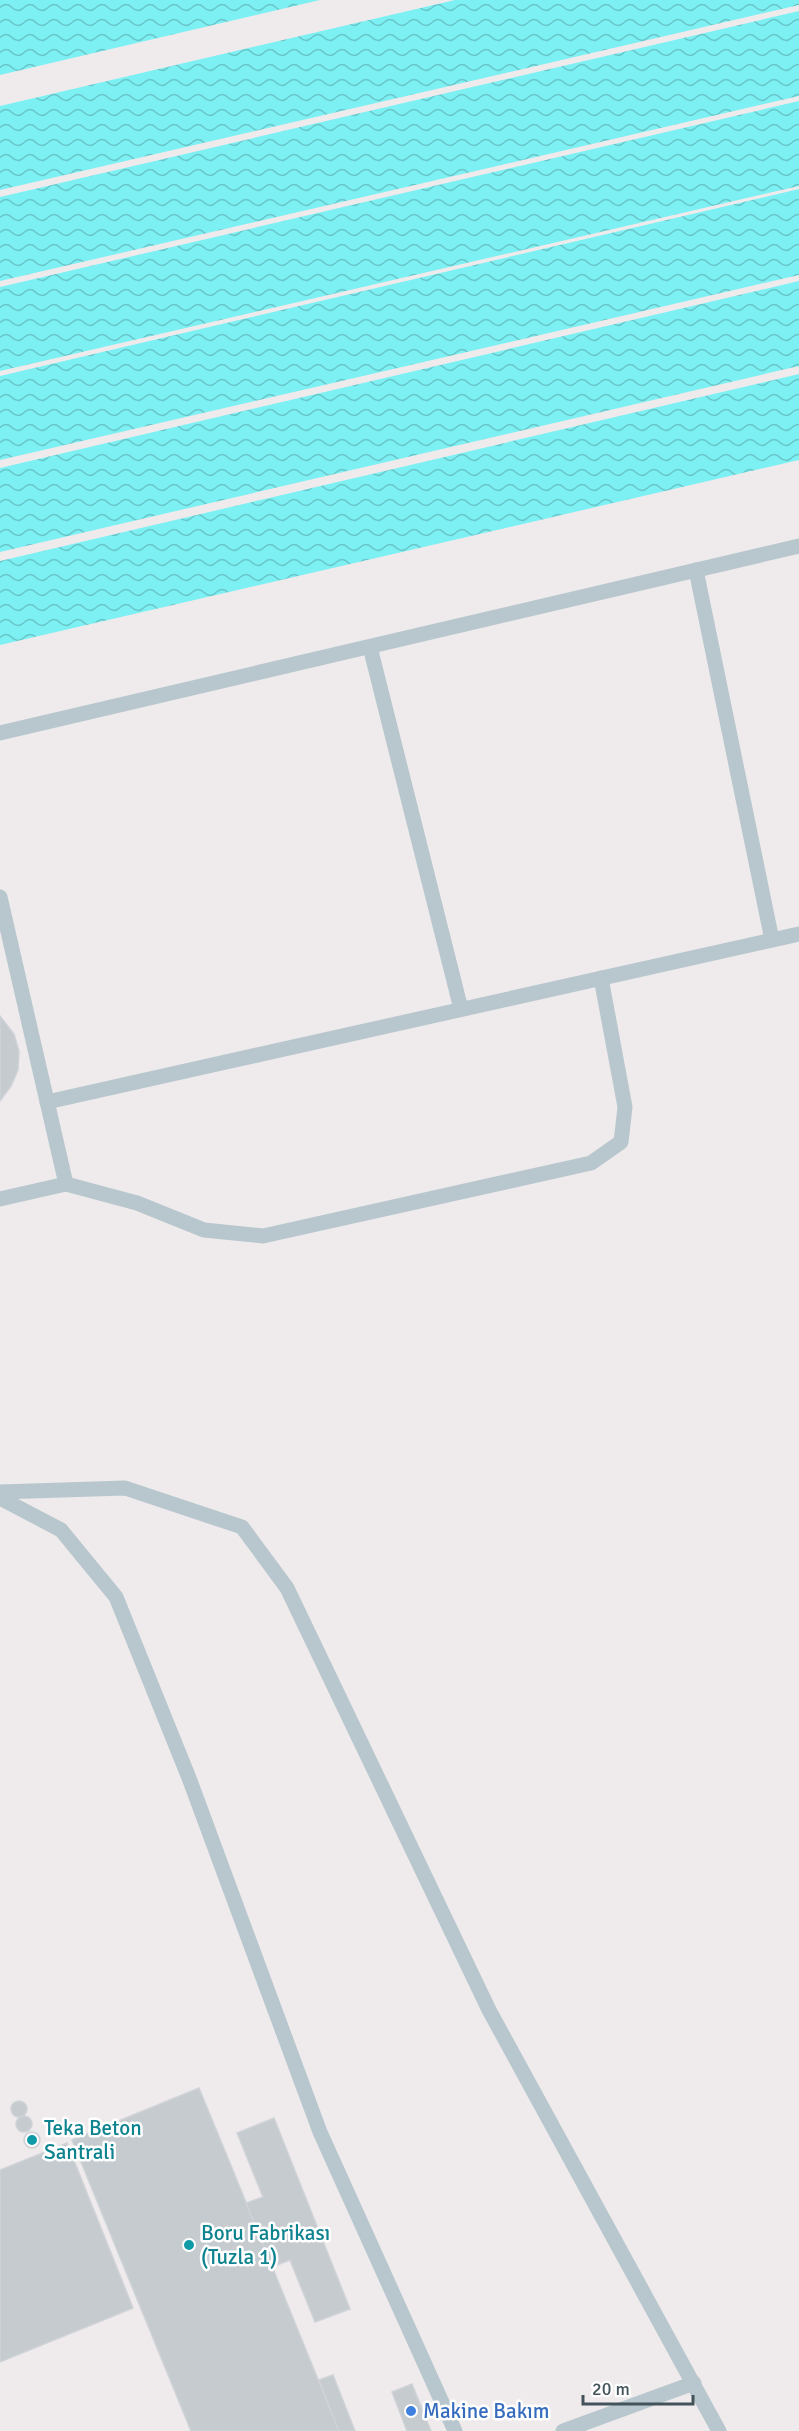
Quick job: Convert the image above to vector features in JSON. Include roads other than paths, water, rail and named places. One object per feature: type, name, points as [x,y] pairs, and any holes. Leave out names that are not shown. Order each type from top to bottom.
[{"type":"lane","points":[[0,733],[799,546]]},
{"type":"lane","points":[[696,570],[772,940]]},
{"type":"lane","points":[[370,647],[461,1010]]},
{"type":"lane","points":[[0,897],[66,1184]]},
{"type":"lane","points":[[47,1102],[799,934]]},
{"type":"lane","points":[[0,1199],[66,1184],[137,1203],[204,1230],[262,1236],[591,1163],[621,1142],[625,1107],[601,978]]},
{"type":"lane","points":[[0,1492],[125,1488],[242,1527],[287,1588],[489,2010],[719,2431]]},
{"type":"lane","points":[[0,1498],[61,1530],[116,1596],[189,1778],[320,2132],[455,2431]]},
{"type":"lane","points":[[563,2431],[694,2383]]},
{"type":"water","points":[[0,0],[320,0],[0,75]]},
{"type":"water","points":[[455,0],[799,0],[799,5],[0,190],[0,106]]},
{"type":"water","points":[[799,11],[799,96],[0,281],[0,197]]},
{"type":"water","points":[[799,101],[799,186],[0,371],[0,287]]},
{"type":"water","points":[[799,189],[799,275],[0,460],[0,376]]},
{"type":"water","points":[[799,281],[799,366],[0,552],[0,468]]},
{"type":"water","points":[[799,374],[799,460],[0,645],[0,561]]},
{"type":"place","name":"Teka Beton Santrali","points":[[32,2140]]},
{"type":"place","name":"Boru Fabrikası (Tuzla 1)","points":[[189,2245]]},
{"type":"place","name":"Makine Bakım","points":[[411,2411]]}]
